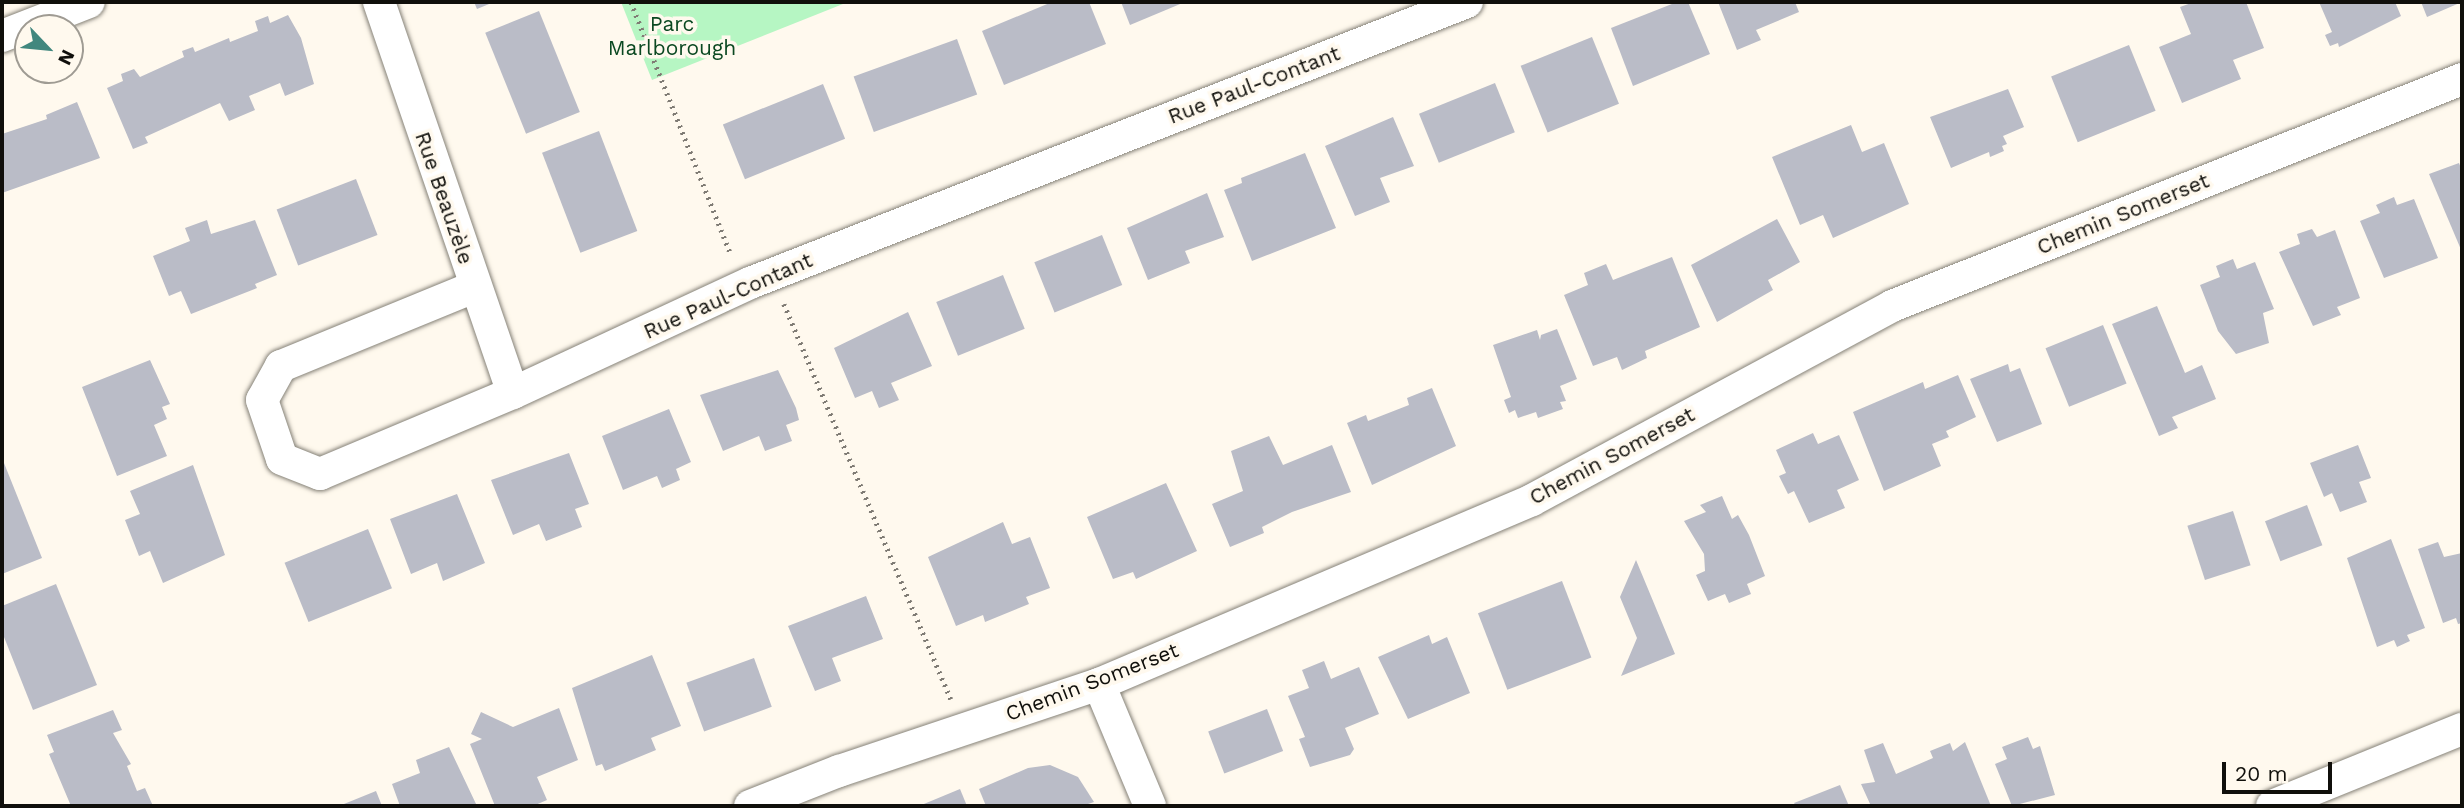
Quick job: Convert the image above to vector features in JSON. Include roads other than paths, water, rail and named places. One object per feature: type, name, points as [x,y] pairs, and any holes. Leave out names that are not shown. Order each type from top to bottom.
[{"type":"street","points":[[2,36],[89,2]]},
{"type":"street","name":"Rue Beauzèle","points":[[379,2],[474,287],[513,393]]},
{"type":"street","name":"Rue Paul-Contant","points":[[474,287],[281,366],[262,400],[282,459],[320,474],[513,393],[758,280],[1467,2]]},
{"type":"street","name":"Chemin Somerset","points":[[750,806],[1099,684],[1532,500],[1892,306],[2462,79]]},
{"type":"street","points":[[1099,684],[1150,806]]},
{"type":"street","points":[[2272,806],[2462,729]]},
{"type":"park label","name":"Parc Marlborough","points":[[672,36]]}]
